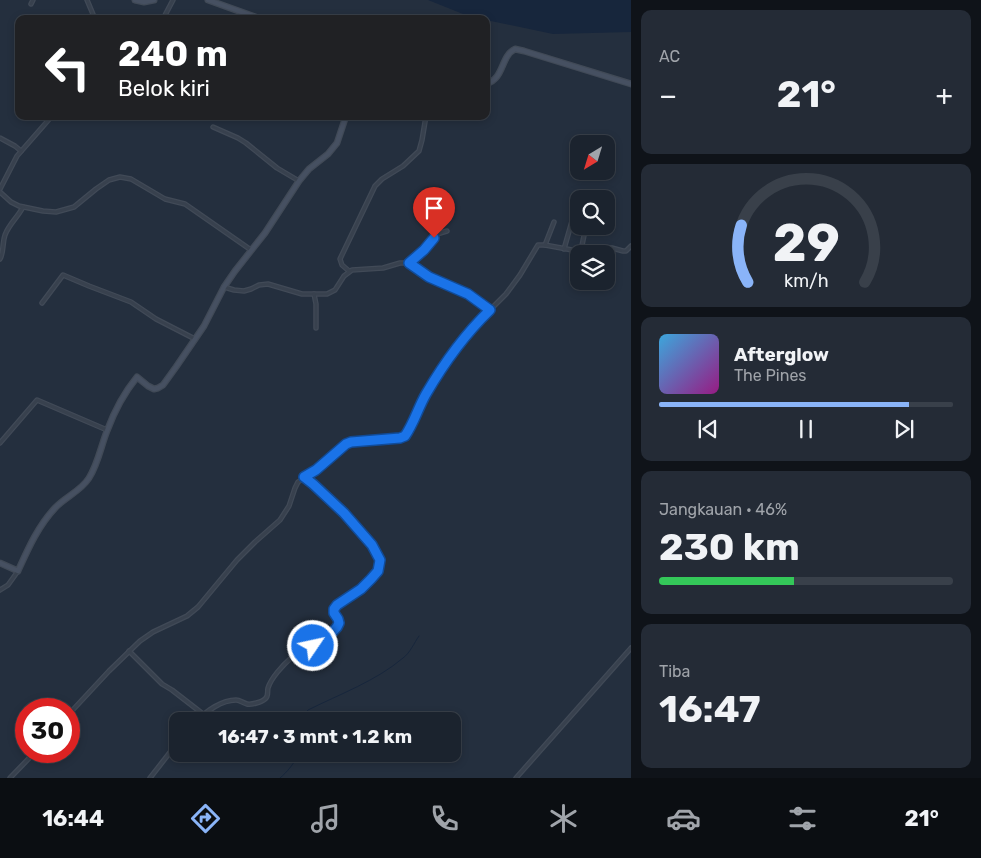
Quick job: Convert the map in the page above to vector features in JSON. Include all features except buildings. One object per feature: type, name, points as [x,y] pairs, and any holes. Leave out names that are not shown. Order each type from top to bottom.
[{"type":"street","points":[[87,0],[93,15]]},
{"type":"street","points":[[135,0],[144,2],[154,0]]},
{"type":"street","points":[[165,15],[174,0]]},
{"type":"street","points":[[208,0],[249,15]]},
{"type":"street","points":[[490,82],[496,79],[509,52],[514,49],[631,84]]},
{"type":"street","points":[[48,120],[13,162],[0,190],[12,202],[23,207],[56,212],[70,209],[104,183],[116,178],[131,179],[168,201],[185,204],[251,250]]},
{"type":"street","points":[[0,590],[8,586],[18,572],[45,520],[57,506],[88,480],[107,430],[122,400],[137,377],[151,388],[156,389],[160,387],[195,340],[211,314],[224,287],[274,219],[298,181],[309,168],[328,154],[335,146],[345,120]]},
{"type":"street","points":[[349,271],[342,265],[340,259],[366,204],[379,181],[403,166],[419,151],[425,120]]},
{"type":"street","points":[[213,127],[246,143],[277,168],[298,181]]},
{"type":"street","points":[[0,138],[21,151]]},
{"type":"street","points":[[0,259],[4,251],[3,241],[5,236],[23,207]]},
{"type":"street","points":[[544,245],[554,222]]},
{"type":"street","points":[[564,249],[570,228]]},
{"type":"street","points":[[409,263],[424,250],[437,234],[447,231]]},
{"type":"street","points":[[80,702],[129,651],[147,636],[187,616],[198,607],[237,560],[285,514],[298,482],[304,477],[316,470],[346,444],[405,436],[425,396],[454,350],[474,326],[506,294],[536,247],[544,245],[570,249]]},
{"type":"street","points":[[615,249],[625,251],[631,246]]},
{"type":"street","points":[[224,287],[244,291],[259,285],[268,284],[302,294],[332,292],[338,287],[349,271],[383,268],[400,263],[409,263],[429,277],[468,294],[490,310]]},
{"type":"street","points":[[42,303],[63,275],[132,302],[156,320],[195,340]]},
{"type":"street","points":[[314,294],[316,328]]},
{"type":"street","points":[[0,443],[37,400],[107,430]]},
{"type":"street","points":[[206,712],[213,707],[234,700],[251,704],[265,699],[268,695],[268,688],[278,670],[302,649],[323,643],[339,623],[334,613],[337,605],[361,589],[378,571],[380,560],[372,545],[344,513],[304,477]]},
{"type":"street","points":[[0,562],[18,572]]},
{"type":"street","points":[[516,778],[631,648]]},
{"type":"street","points":[[129,651],[162,684],[200,712]]},
{"type":"street","points":[[150,778],[169,754]]},
{"type":"street","points":[[10,778],[24,763]]},
{"type":"water","points":[[428,0],[631,0],[631,32],[553,34],[490,21],[490,15],[466,15]]},
{"type":"waterway","points":[[306,712],[381,674],[403,658],[419,636]]},
{"type":"waterway","points":[[280,778],[294,762]]},
{"type":"route","points":[[313,646],[323,643],[337,627],[339,623],[334,609],[361,589],[378,571],[380,560],[372,545],[344,513],[304,477],[316,470],[344,445],[351,442],[404,438],[425,396],[454,350],[490,310],[468,294],[425,275],[409,263],[434,238]]}]
